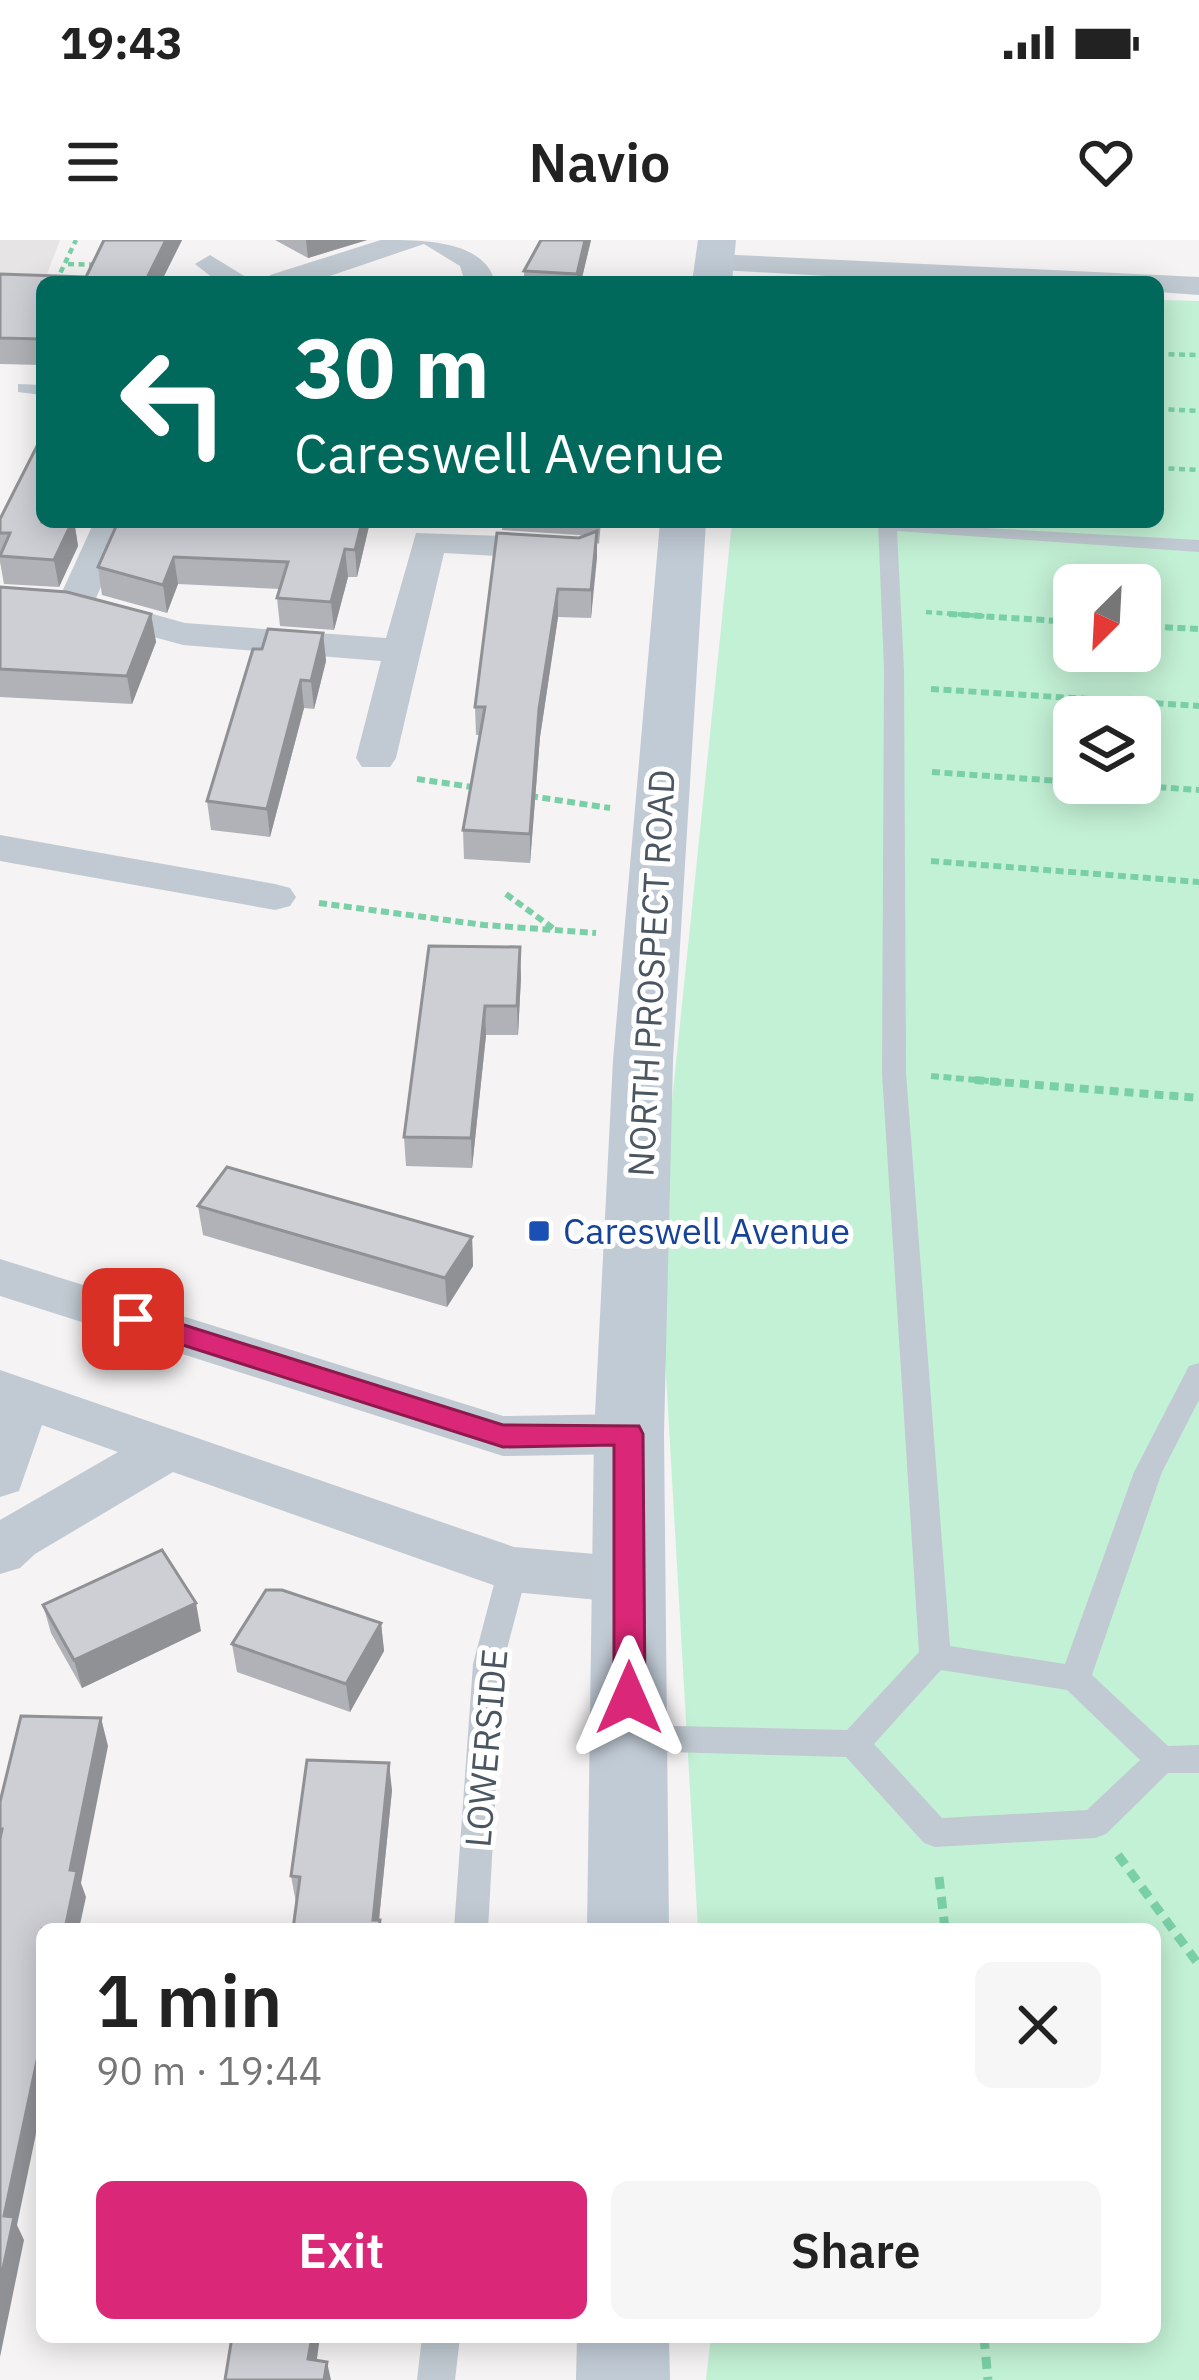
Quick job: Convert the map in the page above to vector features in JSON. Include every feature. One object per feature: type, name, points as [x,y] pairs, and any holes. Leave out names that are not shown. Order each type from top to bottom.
[{"type":"street","points":[[299,276],[412,240]]},
{"type":"street","points":[[436,240],[467,254],[479,267],[480,276]]},
{"type":"street","points":[[1056,240],[1059,276]]},
{"type":"street","points":[[714,262],[878,276]]},
{"type":"street","points":[[210,264],[229,276]]},
{"type":"street","points":[[1164,283],[1199,286]]},
{"type":"street","points":[[76,604],[109,528]]},
{"type":"street","name":"NORTH PROSPECT ROAD","points":[[628,1923],[629,1434],[651,937],[682,528]]},
{"type":"street","points":[[376,758],[431,531],[579,550]]},
{"type":"street","points":[[0,599],[76,604],[183,634],[400,651]]},
{"type":"street","points":[[0,848],[275,897]]},
{"type":"street","points":[[0,1277],[503,1436],[629,1434]]},
{"type":"street","points":[[0,1476],[11,1394],[513,1569],[630,1580]]},
{"type":"street","points":[[0,1552],[15,1538],[168,1449]]},
{"type":"street","points":[[622,2380],[623,2343]]},
{"type":"lane","points":[[854,1744],[934,1655],[894,1073],[894,686],[887,528]]},
{"type":"lane","points":[[944,528],[1199,546]]},
{"type":"lane","points":[[1076,1678],[1148,1472],[1199,1373]]},
{"type":"lane","name":"LOWERSIDE","points":[[471,1923],[488,1664],[513,1569]]},
{"type":"lane","points":[[934,1655],[1076,1678],[1161,1760]]},
{"type":"lane","points":[[629,1738],[854,1744],[935,1833],[1095,1823],[1161,1760],[1199,1759]]},
{"type":"lane","points":[[436,2380],[440,2343]]},
{"type":"path","points":[[60,276],[76,240]]},
{"type":"path","points":[[68,264],[210,264]]},
{"type":"path","points":[[1164,354],[1199,356]]},
{"type":"path","points":[[1164,409],[1199,411]]},
{"type":"path","points":[[1164,468],[1199,470]]},
{"type":"path","points":[[891,610],[1053,621]]},
{"type":"path","points":[[1161,627],[1199,629]]},
{"type":"path","points":[[894,686],[1199,706]]},
{"type":"path","points":[[376,758],[371,772],[496,790]]},
{"type":"path","points":[[894,769],[1053,780]]},
{"type":"path","points":[[1161,787],[1199,790]]},
{"type":"path","points":[[517,794],[660,815]]},
{"type":"path","points":[[894,858],[1199,882]]},
{"type":"path","points":[[506,895],[555,930]]},
{"type":"path","points":[[275,897],[651,937]]},
{"type":"path","points":[[894,1073],[1199,1098]]},
{"type":"path","points":[[1095,1823],[1199,1965]]},
{"type":"path","points":[[985,2343],[988,2380]]},
{"type":"shaded area","points":[[0,240],[60,240],[46,276],[36,276],[36,283],[0,285]]},
{"type":"green space","points":[[1164,300],[1199,301],[1199,2380],[706,2380],[710,2343],[1161,2343],[1161,1923],[698,1923],[658,1236],[731,528],[1164,528]]},
{"type":"building","points":[[104,240],[166,240],[148,276],[86,276]]},
{"type":"building","points":[[541,240],[585,240],[577,274],[524,271]]},
{"type":"building","points":[[0,274],[57,276],[36,276],[36,339],[0,338]]},
{"type":"building","points":[[36,448],[36,528],[69,528],[54,560],[0,556],[10,533],[0,533],[0,519]]},
{"type":"building","points":[[115,528],[360,528],[355,550],[345,549],[331,602],[277,598],[288,562],[174,557],[163,585],[98,567]]},
{"type":"building","points":[[597,531],[591,590],[558,589],[539,709],[530,834],[463,830],[485,707],[475,707],[497,533],[579,538]]},
{"type":"building","points":[[0,587],[67,592],[151,614],[127,676],[0,669]]},
{"type":"building","points":[[268,629],[323,633],[311,681],[301,680],[267,809],[207,801],[253,649],[262,649]]},
{"type":"building","points":[[429,946],[520,947],[517,1006],[485,1006],[471,1138],[404,1137]]},
{"type":"building","points":[[227,1167],[472,1237],[445,1278],[198,1206]]},
{"type":"building","points":[[162,1550],[196,1603],[74,1660],[43,1605]]},
{"type":"building","points":[[266,1590],[282,1590],[381,1623],[346,1684],[232,1644]]},
{"type":"building","points":[[21,1716],[101,1718],[70,1870],[77,1871],[66,1923],[36,1923],[36,2065],[4,2216],[14,2217],[0,2282],[2,1829],[0,1802]]},
{"type":"building","points":[[307,1760],[389,1763],[373,1920],[380,1923],[294,1923],[300,1877],[291,1876]]},
{"type":"building","points":[[231,2343],[311,2343],[308,2359],[327,2362],[324,2380],[225,2380]]},
{"type":"place","name":"Careswell Avenue","points":[[539,1231]]},
{"type":"route","points":[[133,1319],[503,1436],[629,1434],[629,1698]]}]
